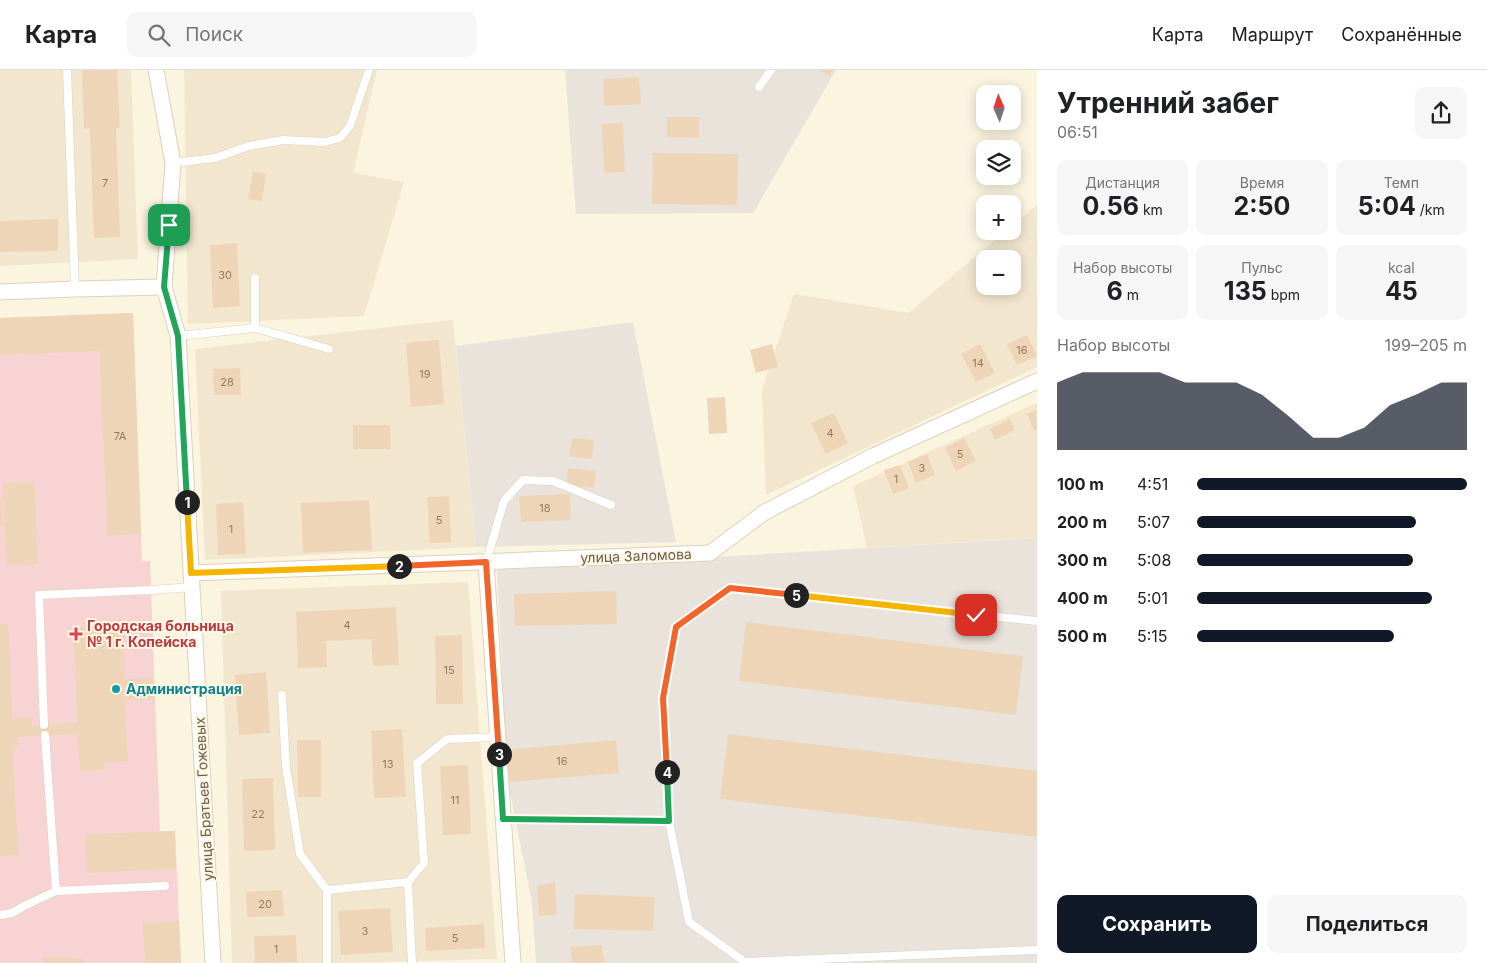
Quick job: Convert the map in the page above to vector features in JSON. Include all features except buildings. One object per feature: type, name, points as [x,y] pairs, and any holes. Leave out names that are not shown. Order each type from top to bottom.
[{"type":"street","name":"улица Братьев Гожевых","points":[[156,70],[173,163],[164,287],[178,336],[213,963]]},
{"type":"street","points":[[0,292],[164,287]]},
{"type":"street","name":"улица Заломова","points":[[192,580],[486,562],[710,553],[765,512],[873,456],[1037,381]]},
{"type":"street","points":[[486,562],[513,963]]},
{"type":"lane","points":[[67,70],[75,289]]},
{"type":"lane","points":[[173,163],[215,158],[249,146],[283,140],[325,142],[340,138],[350,126],[370,70]]},
{"type":"lane","points":[[759,87],[771,70]]},
{"type":"lane","points":[[255,278],[256,328]]},
{"type":"lane","points":[[178,336],[256,328],[329,349]]},
{"type":"lane","points":[[486,562],[504,501],[523,480],[553,481],[611,505]]},
{"type":"lane","points":[[44,725],[39,595],[151,590],[192,580]]},
{"type":"lane","points":[[1037,621],[730,588],[676,627],[663,698],[669,821],[689,922],[745,962],[1037,950]]},
{"type":"lane","points":[[282,695],[286,767],[300,854],[327,890],[327,963]]},
{"type":"lane","points":[[45,736],[56,891]]},
{"type":"lane","points":[[327,890],[408,882],[424,864],[417,763],[447,739],[498,737]]},
{"type":"lane","points":[[503,819],[669,821]]},
{"type":"lane","points":[[408,882],[412,963]]},
{"type":"lane","points":[[0,915],[12,913],[56,891],[165,886]]},
{"type":"shaded area","points":[[0,70],[131,70],[138,259],[0,266]]},
{"type":"shaded area","points":[[184,70],[377,70],[353,173],[404,182],[364,316],[188,324]]},
{"type":"shaded area","points":[[565,70],[836,70],[753,213],[576,214]]},
{"type":"shaded area","points":[[1037,205],[1037,367],[766,495],[762,390],[794,294],[908,313],[976,256],[976,295],[1021,295],[1021,250],[983,250],[995,240],[1021,240],[1021,218]]},
{"type":"shaded area","name":"Городская больница № 1 г. Копейска","points":[[133,313],[142,561],[150,561],[160,831],[175,831],[181,963],[0,963],[0,318]]},
{"type":"shaded area","points":[[453,320],[476,547],[205,560],[195,349]]},
{"type":"shaded area","points":[[633,322],[676,542],[476,547],[456,346]]},
{"type":"shaded area","points":[[1037,403],[1037,538],[867,548],[853,486]]},
{"type":"shaded area","points":[[1037,538],[1037,963],[536,963],[532,903],[508,782],[497,570]]},
{"type":"shaded area","points":[[468,582],[497,959],[346,963],[232,963],[221,591]]},
{"type":"place","name":"Городская больница № 1 г. Копейска","points":[[76,634]]},
{"type":"place","name":"Администрация","points":[[116,689]]},
{"type":"route","points":[[169,225],[164,287],[178,336],[191,573],[486,562],[503,819],[669,821],[663,698],[676,627],[730,588],[976,615]]}]
